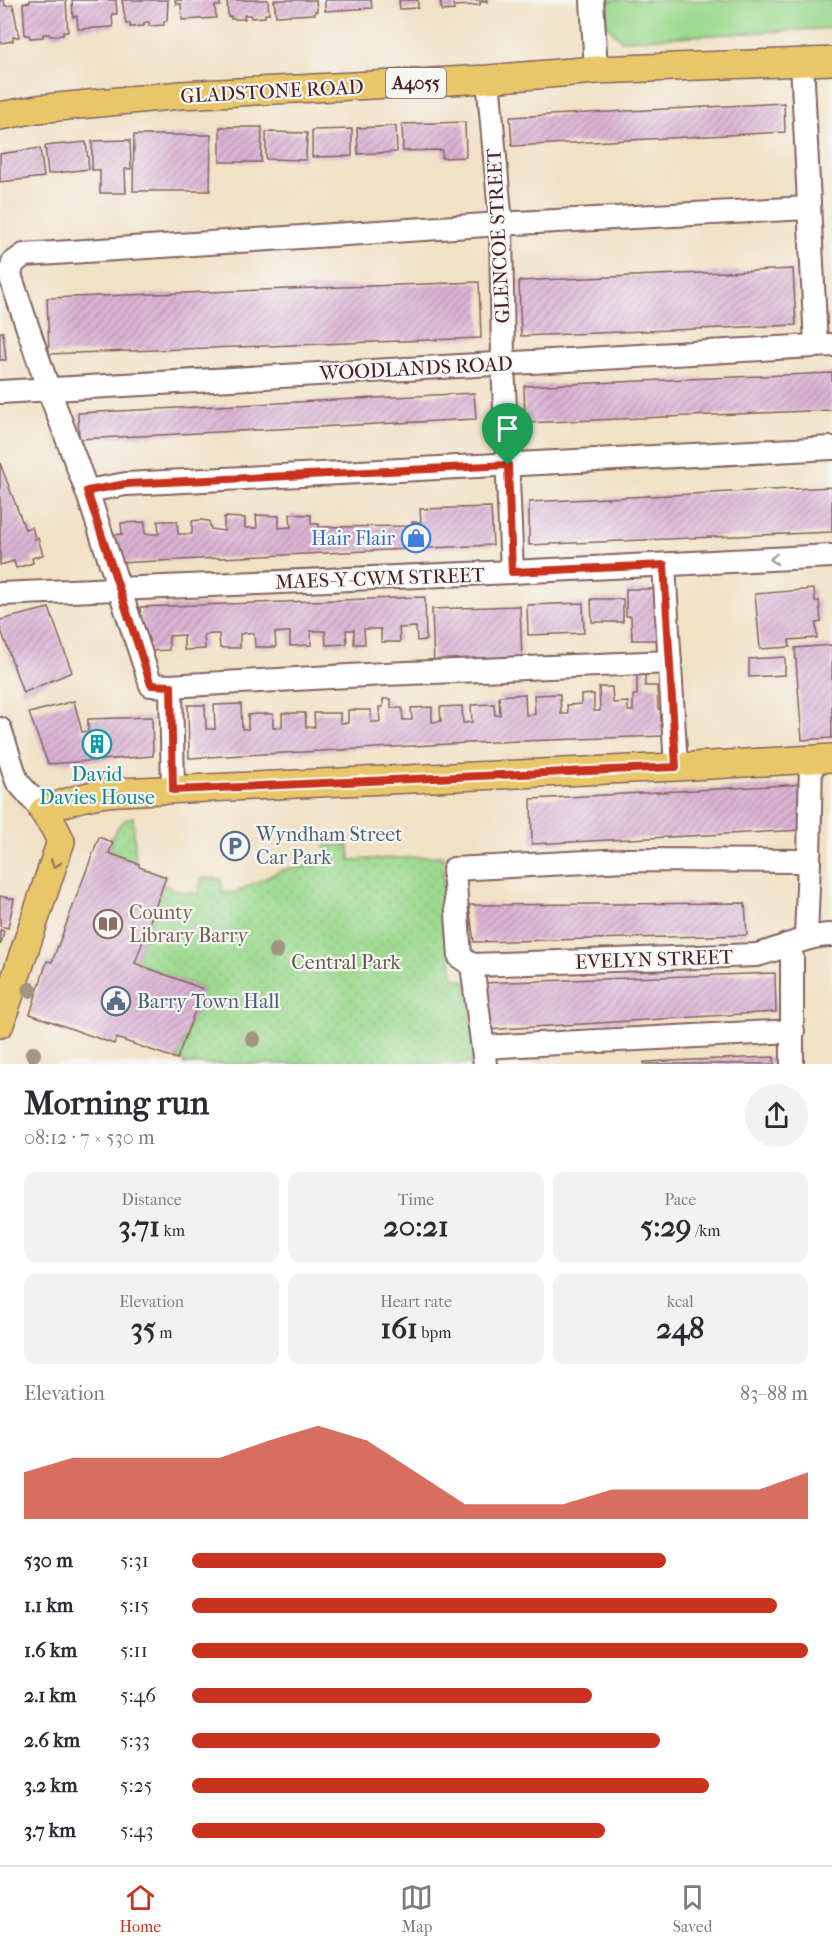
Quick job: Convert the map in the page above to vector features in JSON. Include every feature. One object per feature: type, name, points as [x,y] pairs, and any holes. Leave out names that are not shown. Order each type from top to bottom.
[{"type":"main road","name":"GLADSTONE ROAD","points":[[0,116],[38,109],[181,95],[488,79],[597,70],[832,61]]},
{"type":"main road","points":[[0,1024],[61,841],[43,812],[75,798],[97,794],[821,758]]},
{"type":"street","points":[[592,0],[597,70]]},
{"type":"street","points":[[802,62],[809,208],[824,345]]},
{"type":"street","name":"GLENCOE STREET","points":[[488,79],[501,224],[512,572]]},
{"type":"street","points":[[670,662],[171,686],[151,685],[87,491],[48,388],[10,275],[13,263],[24,255],[501,224],[809,208]]},
{"type":"street","name":"WOODLANDS ROAD","points":[[0,393],[48,388],[824,345]]},
{"type":"street","points":[[87,491],[126,484],[832,448]]},
{"type":"street","name":"MAES-Y-CWM STREET","points":[[0,594],[832,556]]},
{"type":"street","points":[[664,565],[676,767]]},
{"type":"street","points":[[171,686],[173,790]]},
{"type":"street","points":[[0,729],[17,781],[43,812]]},
{"type":"street","points":[[792,1064],[792,957],[797,941],[809,861],[821,758]]},
{"type":"street","points":[[793,1031],[484,1055],[472,965],[460,957],[454,869],[625,860],[809,861]]},
{"type":"street","name":"EVELYN STREET","points":[[472,965],[756,955],[815,935],[832,935]]},
{"type":"green space","points":[[604,0],[832,0],[832,28],[621,40],[606,24]]},
{"type":"green space","points":[[133,817],[136,863],[109,853],[113,844],[110,842],[116,830],[121,823]]},
{"type":"green space","name":"Central Park","points":[[349,845],[350,860],[443,856],[443,903],[453,976],[467,982],[477,1064],[184,1064],[183,1061],[177,1059],[203,989],[135,963],[163,885],[198,894],[202,878],[221,879],[223,893],[235,893],[282,870],[327,863],[325,846]]},
{"type":"building","points":[[0,0],[4,0],[5,6],[13,5],[19,37],[13,37],[13,41],[0,43]]},
{"type":"building","points":[[30,0],[66,0],[68,32],[63,32],[63,35],[43,34],[43,37],[30,38],[29,35],[25,35],[23,3],[30,2]]},
{"type":"building","points":[[72,0],[116,0],[117,14],[112,14],[113,27],[78,29],[77,16],[73,17]]},
{"type":"building","points":[[122,0],[168,0],[167,21],[164,21],[164,25],[149,26],[149,22],[146,22],[144,26],[130,27],[130,23],[126,24]]},
{"type":"building","points":[[175,0],[220,0],[220,6],[215,6],[216,18],[182,20],[181,4],[176,4]]},
{"type":"building","points":[[227,0],[268,0],[269,14],[265,14],[265,17],[251,18],[251,15],[244,15],[245,19],[231,19],[231,16],[228,17]]},
{"type":"building","points":[[274,0],[316,0],[317,11],[315,14],[276,16]]},
{"type":"building","points":[[325,0],[371,0],[372,8],[325,11]]},
{"type":"building","points":[[399,0],[418,0],[418,8],[400,9]]},
{"type":"building","points":[[440,0],[487,0],[487,2],[480,2],[480,5],[454,6],[453,4],[454,10],[442,11]]},
{"type":"building","points":[[784,103],[785,132],[512,146],[510,117]]},
{"type":"building","points":[[465,122],[466,157],[442,158],[442,150],[403,151],[402,124]]},
{"type":"building","points":[[396,126],[397,152],[358,154],[357,128]]},
{"type":"building","points":[[220,127],[262,127],[261,162],[220,162]]},
{"type":"building","points":[[352,129],[352,156],[312,157],[312,130]]},
{"type":"building","points":[[266,132],[307,133],[306,160],[266,159]]},
{"type":"building","points":[[134,135],[211,135],[210,191],[133,191]]},
{"type":"building","points":[[130,140],[131,169],[125,169],[126,193],[100,193],[100,170],[92,170],[92,141]]},
{"type":"building","points":[[86,142],[89,169],[48,174],[45,146]]},
{"type":"building","points":[[40,148],[44,177],[0,182],[0,154]]},
{"type":"building","points":[[793,269],[796,325],[521,336],[519,281]]},
{"type":"building","points":[[479,282],[481,338],[49,354],[47,298]]},
{"type":"building","points":[[0,332],[3,332],[6,360],[0,360]]},
{"type":"building","points":[[832,373],[832,410],[525,423],[524,386]]},
{"type":"building","points":[[474,393],[476,419],[79,439],[78,413]]},
{"type":"building","points":[[0,463],[25,529],[32,527],[43,555],[32,558],[33,563],[16,568],[14,561],[0,565]]},
{"type":"building","points":[[832,487],[832,532],[529,545],[529,502]]},
{"type":"building","points":[[491,507],[493,545],[116,563],[106,536],[122,534],[121,523],[145,522],[145,534],[159,534],[158,521],[177,521],[178,534],[192,534],[192,521],[201,520],[209,521],[211,529],[224,531],[224,517],[245,518],[245,528],[257,528],[256,515],[279,516],[279,528],[291,527],[290,514],[311,515],[311,524],[319,524],[319,527],[412,526],[412,522],[421,522],[420,509]]},
{"type":"building","points":[[626,589],[662,589],[657,616],[657,640],[632,640],[631,616],[626,616]]},
{"type":"building","points":[[814,589],[815,601],[819,601],[821,622],[816,623],[817,638],[789,640],[790,647],[760,649],[755,594]]},
{"type":"building","points":[[425,597],[426,640],[417,641],[416,627],[399,628],[400,642],[381,642],[381,629],[364,629],[365,644],[354,644],[354,630],[346,630],[347,644],[326,645],[325,631],[311,631],[311,645],[290,646],[290,632],[283,632],[275,633],[276,647],[255,647],[254,633],[247,633],[240,634],[240,648],[220,648],[219,634],[212,634],[204,635],[205,649],[184,650],[184,635],[169,636],[169,650],[149,651],[148,637],[141,637],[140,607]]},
{"type":"building","points":[[591,599],[623,599],[623,622],[592,622]]},
{"type":"building","points":[[583,603],[584,633],[528,635],[527,605]]},
{"type":"building","points":[[520,606],[522,663],[434,666],[432,609]]},
{"type":"building","points":[[49,608],[72,672],[23,693],[0,627],[0,620]]},
{"type":"building","points":[[832,645],[832,738],[802,740],[795,648]]},
{"type":"building","points":[[785,657],[785,675],[749,677],[749,659]]},
{"type":"building","points":[[637,667],[645,667],[645,686],[657,686],[662,736],[468,743],[189,758],[188,705],[205,705],[206,729],[215,729],[214,705],[241,704],[242,729],[248,729],[248,715],[257,714],[273,714],[273,728],[282,727],[282,713],[305,713],[306,727],[315,727],[314,713],[340,713],[340,723],[348,723],[348,710],[371,710],[371,722],[380,722],[379,707],[383,707],[383,699],[391,699],[391,708],[402,708],[403,720],[412,720],[411,708],[432,707],[432,722],[441,721],[440,707],[462,706],[463,723],[472,722],[471,705],[494,704],[495,715],[500,715],[499,696],[525,694],[526,715],[535,714],[534,695],[560,694],[561,714],[568,714],[567,705],[581,704],[581,695],[594,694],[594,711],[600,711],[599,687],[612,687],[613,703],[628,702],[628,711],[633,711],[633,695],[637,695]]},
{"type":"building","name":"David Davies House","points":[[74,701],[82,732],[88,731],[88,719],[152,717],[153,756],[48,764],[29,713]]},
{"type":"building","points":[[806,784],[803,830],[532,844],[531,799]]},
{"type":"building","points":[[99,837],[113,843],[109,853],[166,877],[135,963],[203,989],[177,1059],[116,1038],[114,1044],[30,1014],[47,961],[52,962]]},
{"type":"building","points":[[0,896],[14,899],[8,928],[0,926]]},
{"type":"building","points":[[745,903],[747,935],[474,942],[469,905]]},
{"type":"building","points":[[0,930],[4,931],[1,944],[0,944]]},
{"type":"building","points":[[775,973],[776,1012],[485,1030],[480,983]]},
{"type":"building","points":[[774,1057],[774,1064],[644,1064],[644,1062]]},
{"type":"place","name":"Hair Flair","points":[[416,538]]},
{"type":"place","name":"David Davies House","points":[[97,744]]},
{"type":"place","name":"Wyndham Street Car Park","points":[[235,846]]},
{"type":"place","name":"County Library Barry","points":[[108,924]]},
{"type":"place","name":"Barry Town Hall","points":[[116,1001]]},
{"type":"route","points":[[508,465],[512,572],[664,565],[676,767],[173,790],[171,686],[151,685],[87,491],[126,484],[508,465]]}]
